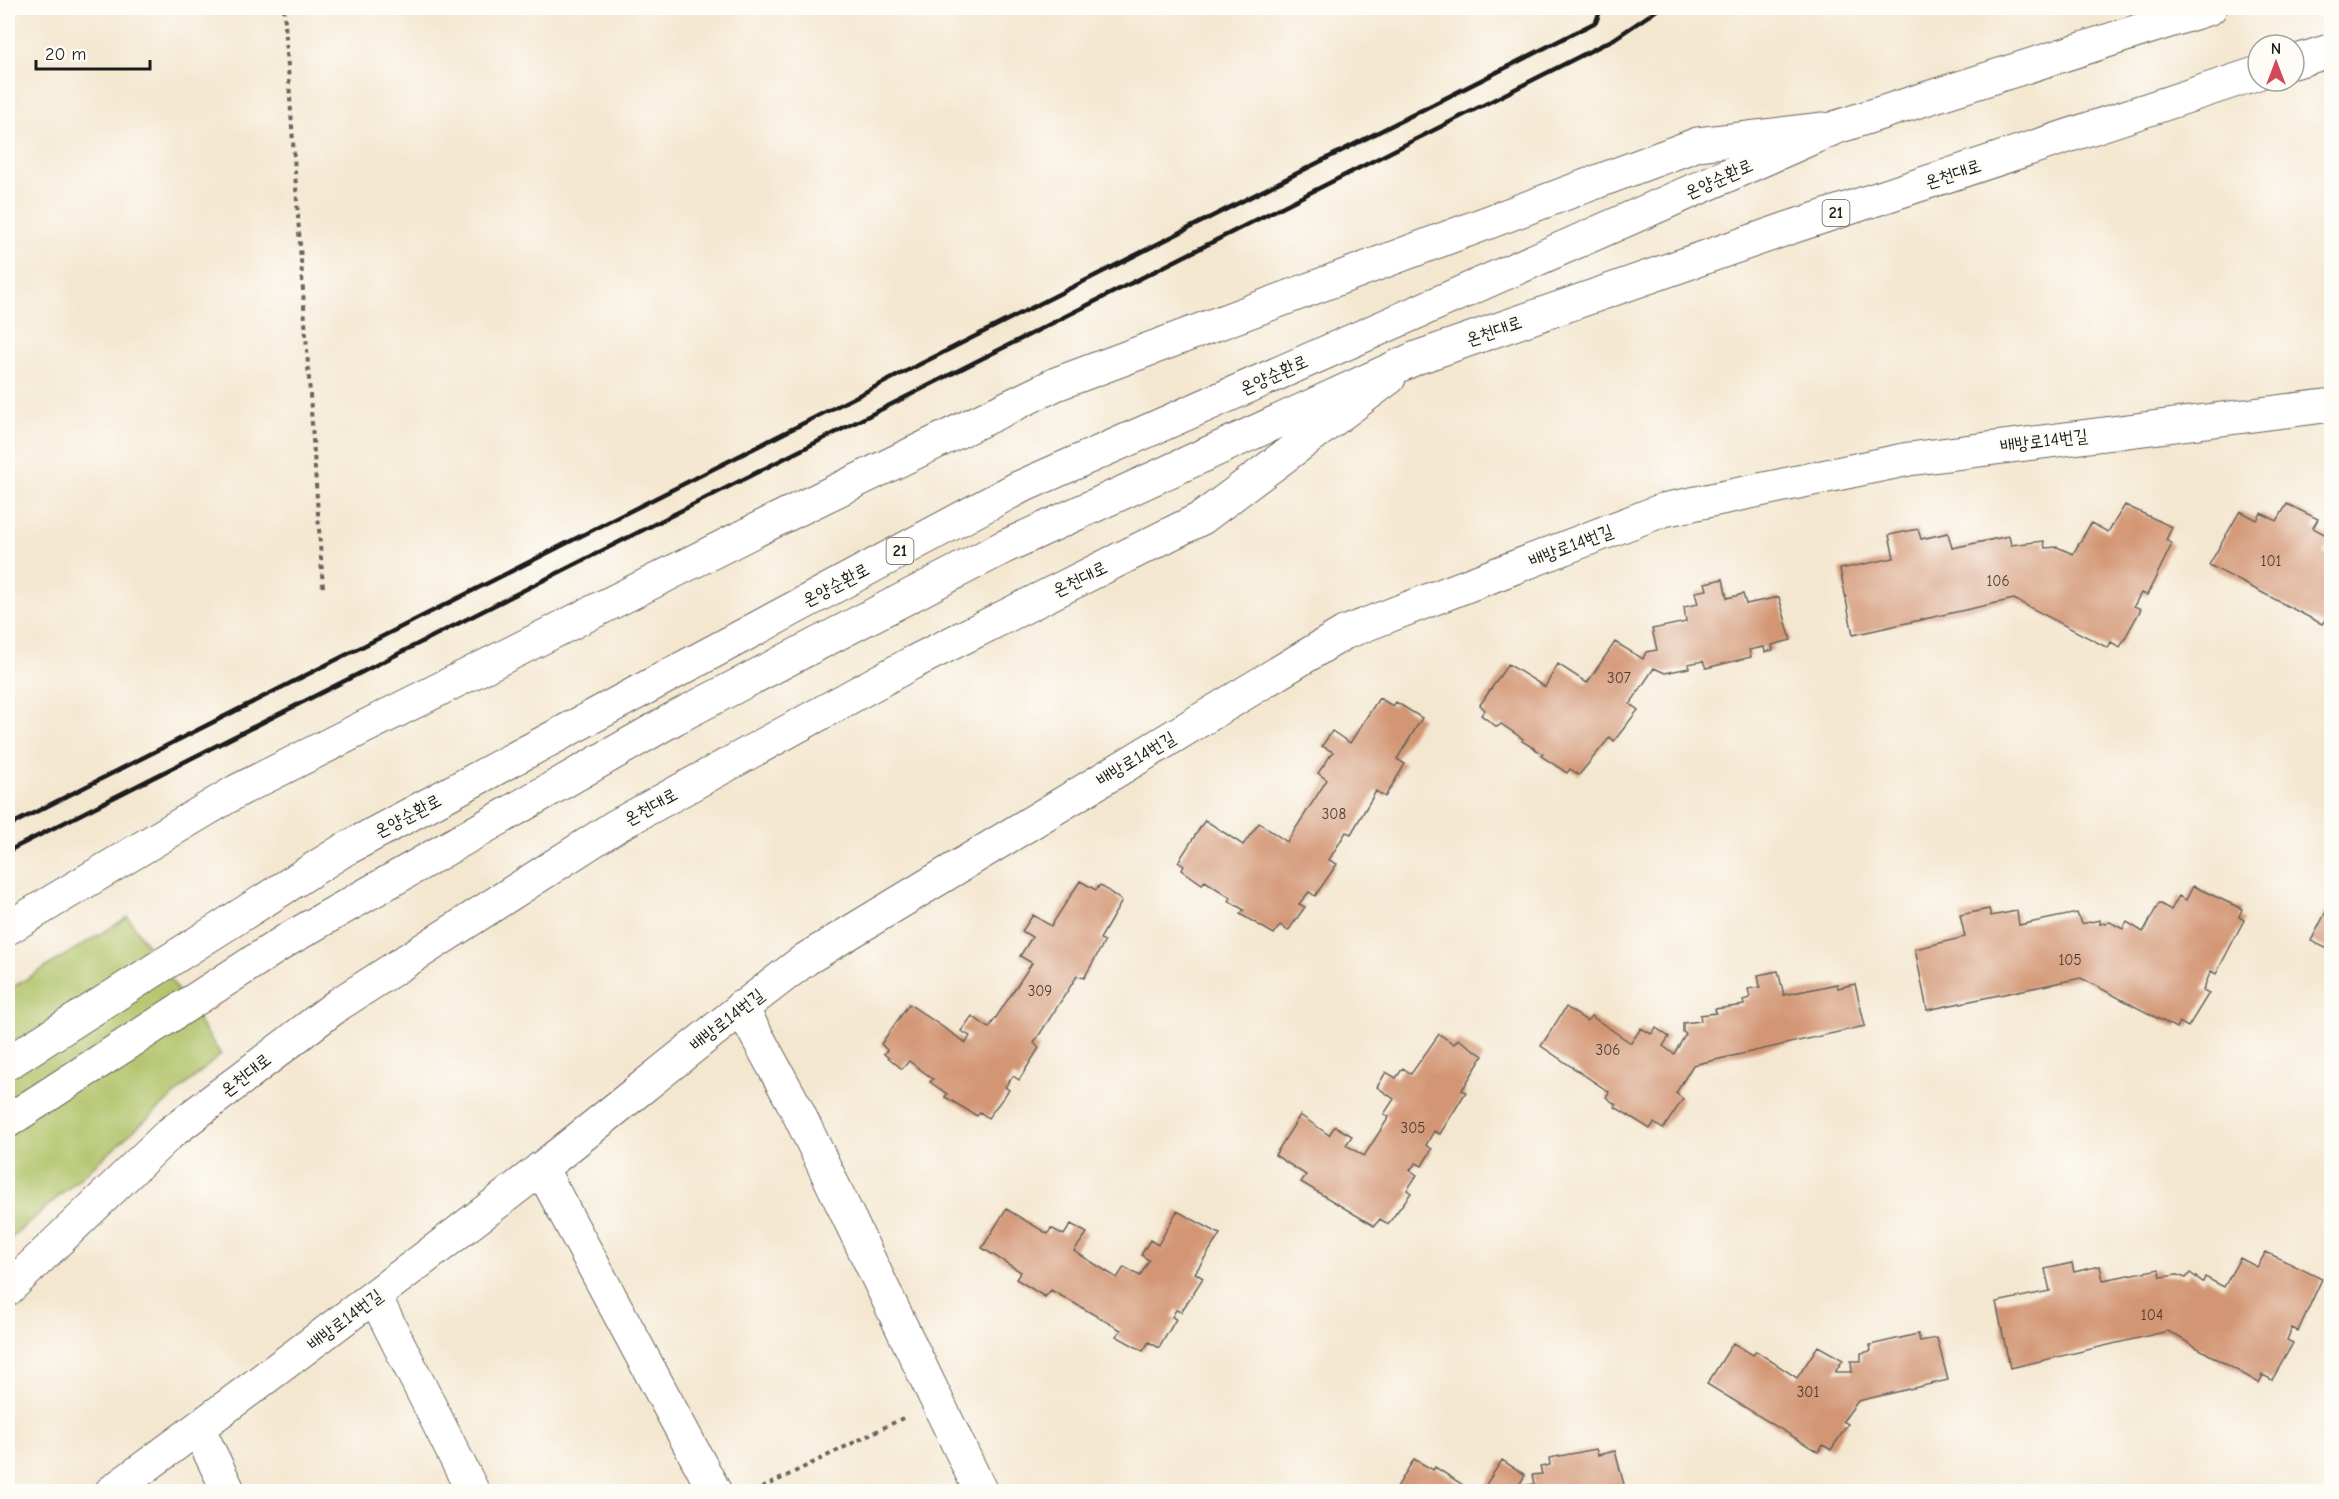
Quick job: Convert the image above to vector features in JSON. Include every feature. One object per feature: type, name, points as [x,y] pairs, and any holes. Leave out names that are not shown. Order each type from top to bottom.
[{"type":"main road","name":"21","points":[[1837,127],[2210,8]]},
{"type":"main road","points":[[2306,58],[2331,50]]},
{"type":"main road","name":"온천대로","points":[[8,1289],[169,1134],[339,1004],[616,826],[912,663],[1202,518],[1416,358],[1789,228],[2246,77]]},
{"type":"main road","points":[[8,928],[237,792],[765,525],[1056,384],[1698,144],[1837,127]]},
{"type":"main road","name":"온양순환로","points":[[8,1063],[342,851],[1018,488],[1837,127]]},
{"type":"main road","name":"21","points":[[8,1121],[287,940],[675,718],[1004,547],[1416,358]]},
{"type":"main road","name":"배방로14번길","points":[[111,1491],[375,1297],[541,1168],[741,1007],[806,959],[1344,633],[1652,514],[1675,508],[1909,459],[2331,405]]},
{"type":"main road","points":[[741,1007],[795,1106],[981,1491]]},
{"type":"main road","points":[[541,1168],[715,1491]]},
{"type":"main road","points":[[375,1297],[473,1491]]},
{"type":"main road","points":[[198,1428],[229,1491]]},
{"type":"path","points":[[284,8],[323,588]]},
{"type":"path","points":[[754,1491],[903,1418]]},
{"type":"green space","points":[[128,917],[221,1054],[8,1241],[8,990]]},
{"type":"building","points":[[2287,504],[2318,519],[2313,528],[2332,538],[2323,553],[2332,557],[2332,610],[2322,624],[2209,565],[2240,511],[2257,520],[2261,513],[2277,521]]},
{"type":"building","points":[[2125,505],[2172,527],[2166,540],[2172,544],[2147,595],[2141,593],[2134,606],[2141,609],[2120,647],[2111,642],[2108,648],[2014,599],[1853,635],[1840,569],[1894,558],[1889,535],[1918,529],[1921,539],[1948,533],[1952,548],[2009,536],[2011,545],[2044,541],[2045,548],[2057,547],[2073,554],[2091,523],[2108,532]]},
{"type":"building","points":[[1723,579],[1727,598],[1743,594],[1746,604],[1779,597],[1791,640],[1772,645],[1773,650],[1765,652],[1764,647],[1749,650],[1751,657],[1706,668],[1703,661],[1688,664],[1689,668],[1665,673],[1654,668],[1630,704],[1638,710],[1614,741],[1610,737],[1579,775],[1570,769],[1567,773],[1541,756],[1543,754],[1501,724],[1497,727],[1481,715],[1485,710],[1480,705],[1508,664],[1545,687],[1558,664],[1587,683],[1615,642],[1643,659],[1646,652],[1657,650],[1652,629],[1686,622],[1684,607],[1698,604],[1695,592],[1707,590],[1705,583]]},
{"type":"building","points":[[1379,698],[1393,706],[1396,702],[1422,718],[1397,759],[1405,764],[1385,797],[1376,791],[1351,834],[1346,832],[1329,860],[1337,864],[1315,896],[1309,892],[1299,904],[1305,907],[1288,931],[1280,925],[1274,934],[1240,914],[1244,910],[1229,901],[1231,898],[1205,881],[1202,884],[1182,870],[1184,866],[1178,862],[1205,820],[1243,845],[1259,823],[1287,842],[1327,780],[1318,773],[1333,752],[1322,746],[1332,731],[1350,743]]},
{"type":"building","points":[[1080,881],[1096,890],[1100,885],[1122,901],[1100,939],[1105,941],[1084,978],[1077,976],[1034,1043],[1039,1048],[1019,1080],[1013,1076],[1005,1087],[1009,1090],[988,1118],[980,1112],[977,1116],[945,1097],[947,1094],[930,1082],[933,1079],[909,1061],[902,1069],[884,1054],[887,1050],[881,1044],[909,1004],[966,1043],[970,1036],[961,1031],[972,1016],[989,1028],[1032,963],[1020,956],[1032,937],[1022,931],[1033,915],[1051,926]]},
{"type":"building","points":[[2193,886],[2242,909],[2239,917],[2244,920],[2216,974],[2211,971],[2203,990],[2209,993],[2188,1027],[2179,1022],[2176,1028],[2081,978],[1927,1010],[1915,949],[1965,937],[1960,915],[1989,909],[1991,916],[2017,911],[2019,925],[2077,913],[2081,924],[2100,920],[2100,924],[2110,922],[2123,929],[2127,922],[2143,932],[2159,903],[2171,910],[2179,896],[2186,900]]},
{"type":"building","points":[[2332,900],[2332,951],[2311,941]]},
{"type":"building","points":[[1778,971],[1784,995],[1837,984],[1838,988],[1855,984],[1865,1026],[1693,1065],[1676,1093],[1683,1099],[1663,1129],[1654,1123],[1650,1129],[1615,1107],[1616,1105],[1606,1097],[1609,1092],[1541,1046],[1566,1007],[1587,1021],[1591,1016],[1631,1043],[1641,1028],[1651,1034],[1656,1028],[1669,1037],[1663,1046],[1674,1054],[1686,1034],[1683,1032],[1683,1023],[1701,1021],[1700,1015],[1716,1013],[1715,1009],[1744,1005],[1743,1000],[1750,998],[1748,989],[1760,987],[1758,975]]},
{"type":"building","points":[[1439,1034],[1454,1044],[1458,1039],[1483,1056],[1462,1090],[1466,1092],[1440,1134],[1434,1131],[1426,1145],[1432,1149],[1422,1166],[1416,1163],[1410,1170],[1417,1175],[1407,1190],[1411,1193],[1388,1224],[1380,1219],[1374,1226],[1301,1182],[1306,1175],[1275,1155],[1300,1115],[1329,1135],[1335,1126],[1352,1136],[1346,1145],[1364,1156],[1389,1117],[1384,1114],[1394,1099],[1377,1087],[1386,1072],[1396,1078],[1403,1068],[1411,1074]]},
{"type":"building","points":[[1006,1209],[1048,1234],[1051,1228],[1064,1235],[1071,1224],[1087,1233],[1074,1251],[1117,1278],[1124,1267],[1140,1276],[1149,1260],[1141,1255],[1150,1240],[1158,1245],[1177,1211],[1220,1234],[1195,1273],[1203,1278],[1181,1312],[1176,1310],[1172,1317],[1176,1319],[1159,1348],[1149,1342],[1143,1351],[1116,1336],[1121,1330],[1051,1290],[1045,1297],[1016,1279],[1021,1272],[982,1248]]},
{"type":"building","points":[[2266,1252],[2322,1279],[2298,1331],[2292,1328],[2287,1340],[2293,1343],[2272,1380],[2263,1375],[2259,1383],[2168,1331],[2010,1368],[1996,1302],[2050,1291],[2045,1269],[2072,1263],[2074,1272],[2100,1266],[2103,1280],[2159,1269],[2161,1277],[2177,1275],[2186,1278],[2190,1273],[2203,1282],[2205,1277],[2224,1287],[2240,1258],[2257,1267]]},
{"type":"building","points":[[1918,1334],[1920,1341],[1937,1338],[1948,1380],[1858,1401],[1843,1421],[1848,1424],[1831,1450],[1823,1445],[1818,1452],[1707,1384],[1733,1343],[1753,1355],[1756,1351],[1797,1378],[1818,1346],[1843,1360],[1835,1372],[1852,1372],[1851,1361],[1861,1361],[1861,1353],[1871,1351],[1870,1345]]},
{"type":"building","points":[[1596,1449],[1598,1455],[1615,1451],[1626,1492],[1481,1492],[1502,1460],[1525,1475],[1518,1487],[1534,1484],[1532,1475],[1542,1474],[1540,1467],[1550,1465],[1549,1458]]},
{"type":"building","points":[[1414,1459],[1433,1470],[1435,1467],[1474,1492],[1394,1492]]},
{"type":"railway","points":[[8,826],[1596,22],[1601,8]]},
{"type":"railway","points":[[8,851],[1614,39],[1660,8]]}]
